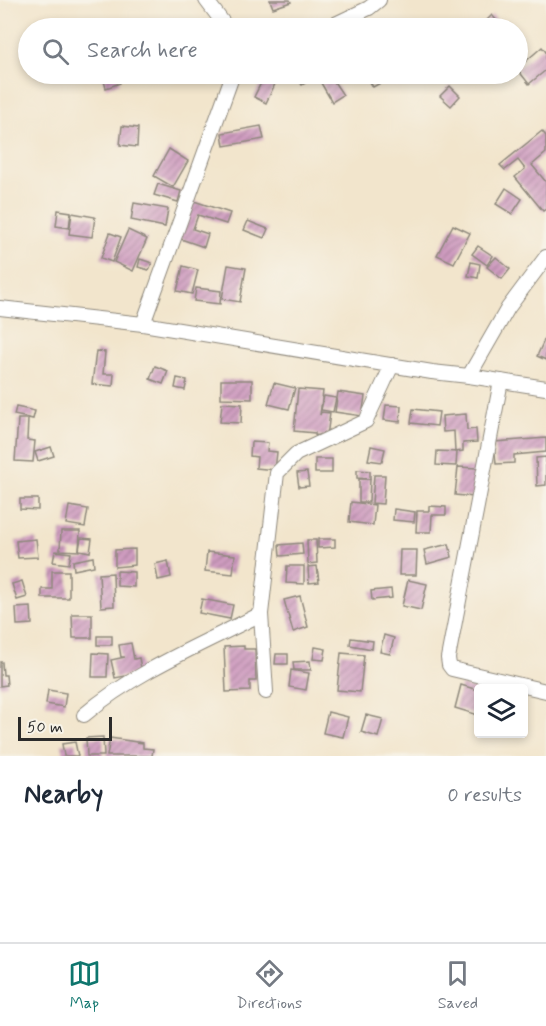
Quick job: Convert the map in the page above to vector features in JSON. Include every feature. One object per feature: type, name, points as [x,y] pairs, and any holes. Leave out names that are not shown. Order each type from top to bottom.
[{"type":"street","points":[[206,0],[220,18]]},
{"type":"street","points":[[348,18],[369,8],[379,0]]},
{"type":"street","points":[[143,324],[228,84]]},
{"type":"street","points":[[469,376],[508,308],[546,257]]},
{"type":"street","points":[[0,308],[143,324],[432,372],[546,388]]},
{"type":"street","points":[[266,692],[261,614],[278,473],[296,454],[366,421],[392,365]]},
{"type":"street","points":[[501,381],[450,647],[449,665],[452,669],[546,691]]},
{"type":"street","points":[[84,716],[101,700],[145,673],[261,614]]},
{"type":"building","points":[[270,0],[290,0],[291,2],[273,8]]},
{"type":"building","points":[[542,47],[546,52],[546,70],[529,84],[528,83],[528,59]]},
{"type":"building","points":[[105,84],[117,84],[106,88]]},
{"type":"building","points":[[260,84],[275,84],[266,103],[254,97]]},
{"type":"building","points":[[322,84],[336,84],[343,95],[332,102]]},
{"type":"building","points":[[450,86],[460,96],[451,106],[440,96]]},
{"type":"building","points":[[122,126],[138,128],[137,147],[120,145]]},
{"type":"building","points":[[261,126],[264,139],[224,146],[222,133]]},
{"type":"building","points":[[542,131],[546,136],[546,153],[532,165],[546,182],[546,209],[543,211],[515,177],[525,169],[518,160],[505,170],[500,165]]},
{"type":"building","points":[[169,149],[188,161],[173,187],[154,176]]},
{"type":"building","points":[[158,184],[181,191],[178,202],[154,195]]},
{"type":"building","points":[[506,188],[522,199],[512,214],[496,204]]},
{"type":"building","points":[[191,200],[230,213],[226,224],[198,215],[193,229],[208,234],[204,247],[178,238]]},
{"type":"building","points":[[134,203],[168,209],[165,227],[131,220]]},
{"type":"building","points":[[58,210],[71,212],[69,228],[56,226]]},
{"type":"building","points":[[72,213],[95,217],[92,237],[69,234]]},
{"type":"building","points":[[248,221],[268,229],[264,238],[244,230]]},
{"type":"building","points":[[453,225],[470,233],[454,263],[437,255]]},
{"type":"building","points":[[128,230],[147,239],[133,271],[114,262]]},
{"type":"building","points":[[110,233],[121,237],[112,262],[101,258]]},
{"type":"building","points":[[478,246],[493,256],[487,265],[472,254]]},
{"type":"building","points":[[496,257],[510,269],[502,279],[487,267]]},
{"type":"building","points":[[140,259],[152,263],[149,270],[138,267]]},
{"type":"building","points":[[471,262],[480,264],[478,278],[468,276]]},
{"type":"building","points":[[228,265],[246,268],[240,302],[222,299]]},
{"type":"building","points":[[183,266],[198,270],[192,294],[177,291]]},
{"type":"building","points":[[196,288],[221,291],[220,304],[194,301]]},
{"type":"building","points":[[546,336],[546,360],[537,356]]},
{"type":"building","points":[[96,351],[105,352],[103,374],[114,374],[113,386],[92,384]]},
{"type":"building","points":[[155,366],[168,371],[163,384],[150,379]]},
{"type":"building","points":[[177,378],[187,380],[185,390],[175,388]]},
{"type":"building","points":[[221,380],[252,380],[252,399],[221,398]]},
{"type":"building","points":[[274,383],[295,388],[289,409],[268,404]]},
{"type":"building","points":[[298,389],[323,391],[320,415],[321,412],[330,413],[327,437],[294,431]]},
{"type":"building","points":[[338,392],[365,396],[362,416],[335,412]]},
{"type":"building","points":[[324,396],[336,398],[333,412],[321,410]]},
{"type":"building","points":[[222,403],[242,404],[241,423],[220,422]]},
{"type":"building","points":[[386,405],[401,406],[400,422],[384,420]]},
{"type":"building","points":[[16,407],[35,411],[33,419],[14,415]]},
{"type":"building","points":[[413,409],[439,412],[437,426],[411,423]]},
{"type":"building","points":[[466,414],[467,430],[476,429],[477,442],[463,443],[463,451],[455,452],[454,431],[443,432],[442,416]]},
{"type":"building","points":[[18,419],[28,419],[27,440],[35,441],[33,462],[15,461]]},
{"type":"building","points":[[546,438],[546,452],[514,455],[514,463],[496,464],[494,442]]},
{"type":"building","points":[[251,442],[268,443],[267,451],[277,452],[275,470],[256,468],[257,457],[250,456]]},
{"type":"building","points":[[371,446],[385,449],[382,462],[368,460]]},
{"type":"building","points":[[51,447],[54,456],[38,461],[35,452]]},
{"type":"building","points":[[437,451],[457,452],[456,466],[436,465]]},
{"type":"building","points":[[546,457],[546,485],[537,486],[536,458]]},
{"type":"building","points":[[315,459],[332,459],[332,473],[315,473]]},
{"type":"building","points":[[458,467],[477,468],[474,497],[455,495]]},
{"type":"building","points":[[357,470],[370,471],[370,479],[357,478]]},
{"type":"building","points":[[307,472],[309,486],[299,487],[297,473]]},
{"type":"building","points":[[374,475],[385,475],[383,504],[372,503]]},
{"type":"building","points":[[359,479],[370,479],[369,502],[359,502]]},
{"type":"building","points":[[20,499],[38,499],[38,510],[20,509]]},
{"type":"building","points":[[351,502],[375,505],[373,525],[349,522]]},
{"type":"building","points":[[69,506],[88,509],[85,527],[66,524]]},
{"type":"building","points":[[429,506],[446,507],[446,515],[432,515],[431,532],[416,532],[417,511],[429,511]]},
{"type":"building","points":[[394,509],[415,512],[414,522],[393,520]]},
{"type":"building","points":[[61,531],[80,531],[79,551],[60,550]]},
{"type":"building","points":[[81,538],[92,539],[90,552],[79,550]]},
{"type":"building","points":[[36,539],[38,557],[18,558],[16,541]]},
{"type":"building","points":[[318,539],[335,539],[335,547],[318,548]]},
{"type":"building","points":[[307,540],[316,540],[317,563],[308,564]]},
{"type":"building","points":[[302,543],[303,554],[280,556],[279,545]]},
{"type":"building","points":[[449,544],[452,557],[427,564],[424,550]]},
{"type":"building","points":[[135,549],[135,565],[115,567],[115,550]]},
{"type":"building","points":[[400,550],[417,550],[416,575],[399,575]]},
{"type":"building","points":[[55,551],[71,553],[69,564],[53,562]]},
{"type":"building","points":[[207,552],[235,555],[233,574],[205,571]]},
{"type":"building","points":[[93,557],[94,566],[74,570],[73,561]]},
{"type":"building","points":[[168,561],[171,577],[158,580],[155,564]]},
{"type":"building","points":[[287,566],[304,566],[304,584],[286,583]]},
{"type":"building","points":[[317,566],[319,582],[309,583],[308,567]]},
{"type":"building","points":[[52,571],[69,571],[69,598],[42,598],[42,589],[52,589]]},
{"type":"building","points":[[117,571],[134,572],[134,587],[117,586]]},
{"type":"building","points":[[113,573],[114,606],[101,607],[99,574]]},
{"type":"building","points":[[408,580],[427,584],[421,610],[402,606]]},
{"type":"building","points":[[22,581],[27,597],[17,600],[12,584]]},
{"type":"building","points":[[391,589],[392,598],[372,600],[371,591]]},
{"type":"building","points":[[300,596],[308,627],[293,632],[284,600]]},
{"type":"building","points":[[202,599],[233,605],[230,619],[199,613]]},
{"type":"building","points":[[31,607],[32,624],[17,625],[16,608]]},
{"type":"building","points":[[72,614],[92,614],[92,638],[73,638]]},
{"type":"building","points":[[384,635],[394,638],[390,654],[380,652]]},
{"type":"building","points":[[97,636],[112,636],[112,645],[97,645]]},
{"type":"building","points":[[351,638],[373,641],[372,649],[350,645]]},
{"type":"building","points":[[131,643],[134,659],[139,658],[142,673],[115,678],[111,660],[125,657],[121,657],[119,645]]},
{"type":"building","points":[[244,646],[244,649],[255,649],[256,681],[250,681],[250,691],[226,692],[224,647]]},
{"type":"building","points":[[315,647],[326,649],[324,660],[313,659]]},
{"type":"building","points":[[93,653],[108,654],[107,677],[92,677]]},
{"type":"building","points":[[341,653],[364,655],[360,692],[337,690]]},
{"type":"building","points":[[276,654],[288,654],[288,664],[275,664]]},
{"type":"building","points":[[310,661],[311,670],[294,670],[293,662]]},
{"type":"building","points":[[0,662],[2,662],[3,675],[6,675],[7,685],[0,686]]},
{"type":"building","points":[[291,670],[309,673],[306,690],[289,687]]},
{"type":"building","points":[[461,685],[474,689],[474,714],[455,708]]},
{"type":"building","points":[[48,690],[66,693],[64,707],[46,704]]},
{"type":"building","points":[[328,712],[348,717],[343,737],[323,733]]},
{"type":"building","points":[[366,715],[383,719],[378,737],[361,732]]},
{"type":"building","points":[[103,737],[104,756],[87,756],[86,738]]},
{"type":"building","points":[[110,738],[143,743],[143,748],[153,749],[152,756],[107,756]]},
{"type":"building","points":[[75,742],[78,756],[64,756],[62,744]]}]
